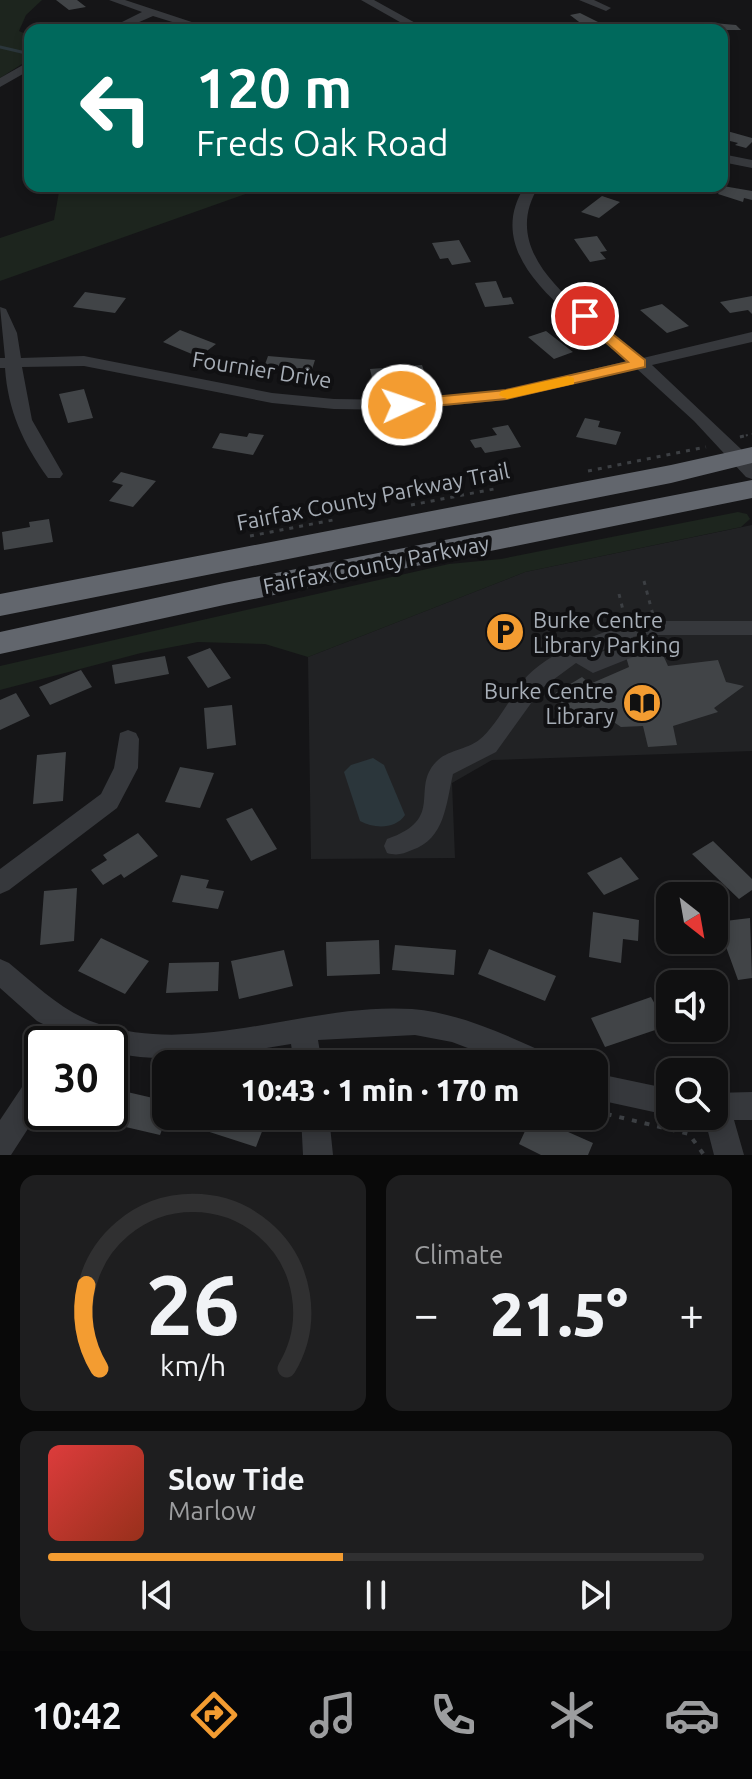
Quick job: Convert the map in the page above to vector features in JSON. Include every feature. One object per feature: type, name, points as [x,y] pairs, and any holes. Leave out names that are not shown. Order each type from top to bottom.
[{"type":"highway","name":"Fairfax County Parkway","points":[[0,605],[744,452]]},
{"type":"highway","name":"Fairfax County Parkway","points":[[0,643],[239,591],[752,489]]},
{"type":"street","points":[[114,0],[191,24]]},
{"type":"street","points":[[366,0],[411,24]]},
{"type":"street","points":[[584,0],[606,8]]},
{"type":"street","points":[[125,24],[152,12]]},
{"type":"street","points":[[0,83],[24,69]]},
{"type":"street","points":[[728,159],[752,164]]},
{"type":"street","points":[[528,192],[522,202],[517,224],[529,261],[567,300],[744,452]]},
{"type":"street","points":[[0,312],[9,330],[7,362],[23,418],[41,457],[54,474]]},
{"type":"street","name":"Fournier Drive","points":[[7,362],[57,360],[111,364],[272,398],[364,405],[444,403],[506,395],[752,337]]},
{"type":"street","points":[[396,846],[413,840],[426,830],[432,817],[442,770],[452,762],[488,746],[534,682],[577,653],[593,665],[619,657],[626,652],[624,628],[752,628]]},
{"type":"street","points":[[0,883],[109,801],[126,768],[128,739]]},
{"type":"street","points":[[0,971],[60,1026]]},
{"type":"street","points":[[128,1043],[176,1049],[207,1047],[374,1021],[434,1023],[475,1035],[509,1050]]},
{"type":"street","points":[[303,1031],[306,1050]]},
{"type":"street","points":[[608,1089],[656,1100]]},
{"type":"street","points":[[728,1107],[752,1106]]},
{"type":"street","points":[[0,1146],[24,1109]]},
{"type":"street","points":[[316,1130],[318,1155]]},
{"type":"street","points":[[722,1130],[729,1155]]},
{"type":"path","points":[[586,471],[744,452]]},
{"type":"path","name":"Fairfax County Parkway Trail","points":[[412,505],[503,487]]},
{"type":"path","name":"Fairfax County Parkway Trail","points":[[240,538],[337,519]]},
{"type":"path","points":[[644,581],[654,618]]},
{"type":"path","points":[[619,594],[624,628]]},
{"type":"path","points":[[346,1050],[353,1046]]},
{"type":"path","points":[[608,1114],[689,1134],[704,1155]]},
{"type":"shaded area","points":[[0,0],[42,0],[26,15],[19,31],[24,33],[24,63],[0,78]]},
{"type":"shaded area","points":[[59,192],[251,192],[0,281],[0,238],[54,220]]},
{"type":"shaded area","points":[[738,512],[747,514],[750,519],[741,527],[525,572],[308,657],[265,644],[198,642],[141,653],[0,690],[0,666],[449,564],[501,559]]},
{"type":"shaded area","points":[[752,525],[752,751],[492,760],[452,783],[455,858],[311,859],[308,657],[525,572]]},
{"type":"shaded area","points":[[373,758],[384,765],[405,815],[390,825],[378,826],[360,821],[344,772],[351,765]]},
{"type":"building","points":[[56,0],[77,0],[86,7],[69,10]]},
{"type":"building","points":[[580,13],[600,23],[582,24],[570,15]]},
{"type":"building","points":[[728,24],[736,25],[741,30],[728,30]]},
{"type":"building","points":[[728,131],[752,138],[746,148],[735,145],[738,143],[728,140]]},
{"type":"building","points":[[728,187],[752,191],[752,200],[744,198],[743,202],[718,194],[728,192]]},
{"type":"building","points":[[602,196],[620,202],[599,218],[581,212]]},
{"type":"building","points":[[597,236],[607,251],[600,252],[606,259],[590,262],[574,239]]},
{"type":"building","points":[[459,240],[471,262],[452,265],[448,258],[440,259],[432,243]]},
{"type":"building","points":[[496,281],[503,298],[511,297],[514,304],[485,307],[475,283]]},
{"type":"building","points":[[85,292],[126,298],[115,313],[73,307]]},
{"type":"building","points":[[752,296],[752,314],[748,310],[730,313],[720,302]]},
{"type":"building","points":[[662,304],[689,326],[667,333],[640,310]]},
{"type":"building","points":[[180,330],[216,344],[199,357],[163,342]]},
{"type":"building","points":[[546,331],[573,352],[554,359],[528,337]]},
{"type":"building","points":[[268,356],[315,360],[309,379],[292,377],[294,372],[263,370]]},
{"type":"building","points":[[422,365],[426,377],[373,382],[370,369]]},
{"type":"building","points":[[84,389],[93,418],[68,423],[59,394]]},
{"type":"building","points":[[585,418],[600,421],[598,427],[621,432],[616,445],[576,437]]},
{"type":"building","points":[[508,425],[521,447],[485,453],[481,447],[475,448],[470,440],[497,435],[492,428]]},
{"type":"building","points":[[220,433],[247,437],[249,433],[264,435],[253,455],[212,448]]},
{"type":"building","points":[[121,472],[156,481],[133,507],[109,501],[123,485],[112,482]]},
{"type":"building","points":[[49,519],[53,542],[4,550],[2,532],[30,527],[29,522]]},
{"type":"building","points":[[210,648],[231,678],[208,688],[187,657]]},
{"type":"building","name":"Burke Centre Library","points":[[663,655],[668,666],[718,660],[726,682],[744,686],[714,708],[718,712],[673,726],[677,745],[648,747],[643,726],[621,727],[596,710],[581,719],[552,695],[582,677],[590,684],[629,667],[626,657]]},
{"type":"building","points":[[165,656],[169,674],[115,684],[112,665]]},
{"type":"building","points":[[81,670],[92,687],[50,705],[39,687]]},
{"type":"building","points":[[16,693],[30,716],[0,730],[0,700]]},
{"type":"building","points":[[232,705],[236,745],[207,749],[204,708]]},
{"type":"building","points":[[66,752],[63,801],[33,804],[37,755]]},
{"type":"building","points":[[180,767],[214,773],[200,808],[165,802]]},
{"type":"building","points":[[252,808],[277,849],[251,861],[226,819]]},
{"type":"building","points":[[138,833],[158,856],[124,878],[121,874],[103,885],[91,870],[107,860],[103,855]]},
{"type":"building","points":[[713,841],[752,879],[752,890],[739,899],[728,888],[728,882],[721,882],[692,854]]},
{"type":"building","points":[[621,857],[639,879],[604,895],[587,873]]},
{"type":"building","points":[[181,875],[209,880],[206,888],[224,891],[218,909],[172,902]]},
{"type":"building","points":[[77,888],[74,941],[40,945],[44,891]]},
{"type":"building","points":[[593,912],[639,920],[638,941],[623,939],[621,963],[589,957]]},
{"type":"building","points":[[750,918],[752,978],[738,980],[728,952],[728,921]]},
{"type":"building","points":[[101,938],[149,961],[125,994],[78,971]]},
{"type":"building","points":[[379,940],[380,974],[327,976],[326,942]]},
{"type":"building","points":[[395,945],[456,950],[454,975],[392,970]]},
{"type":"building","points":[[489,949],[556,976],[545,1001],[478,974]]},
{"type":"building","points":[[284,950],[293,986],[239,999],[231,961]]},
{"type":"building","points":[[219,962],[218,991],[166,993],[169,963]]},
{"type":"building","points":[[651,997],[656,1006],[656,1030],[605,1047],[591,1018]]},
{"type":"building","points":[[128,1092],[152,1098],[152,1130],[162,1130],[160,1135],[128,1128]]},
{"type":"building","points":[[203,1130],[263,1130],[256,1147]]},
{"type":"building","points":[[526,1130],[564,1130],[593,1143],[588,1155],[541,1155],[519,1144]]},
{"type":"waterway","points":[[0,47],[24,53]]},
{"type":"slow traffic","points":[[507,395],[568,381]]},
{"type":"place","name":"Burke Centre Library Parking","points":[[505,632]]},
{"type":"place","name":"Burke Centre Library","points":[[642,703]]},
{"type":"route","points":[[402,405],[506,395],[640,363],[585,316]]}]
